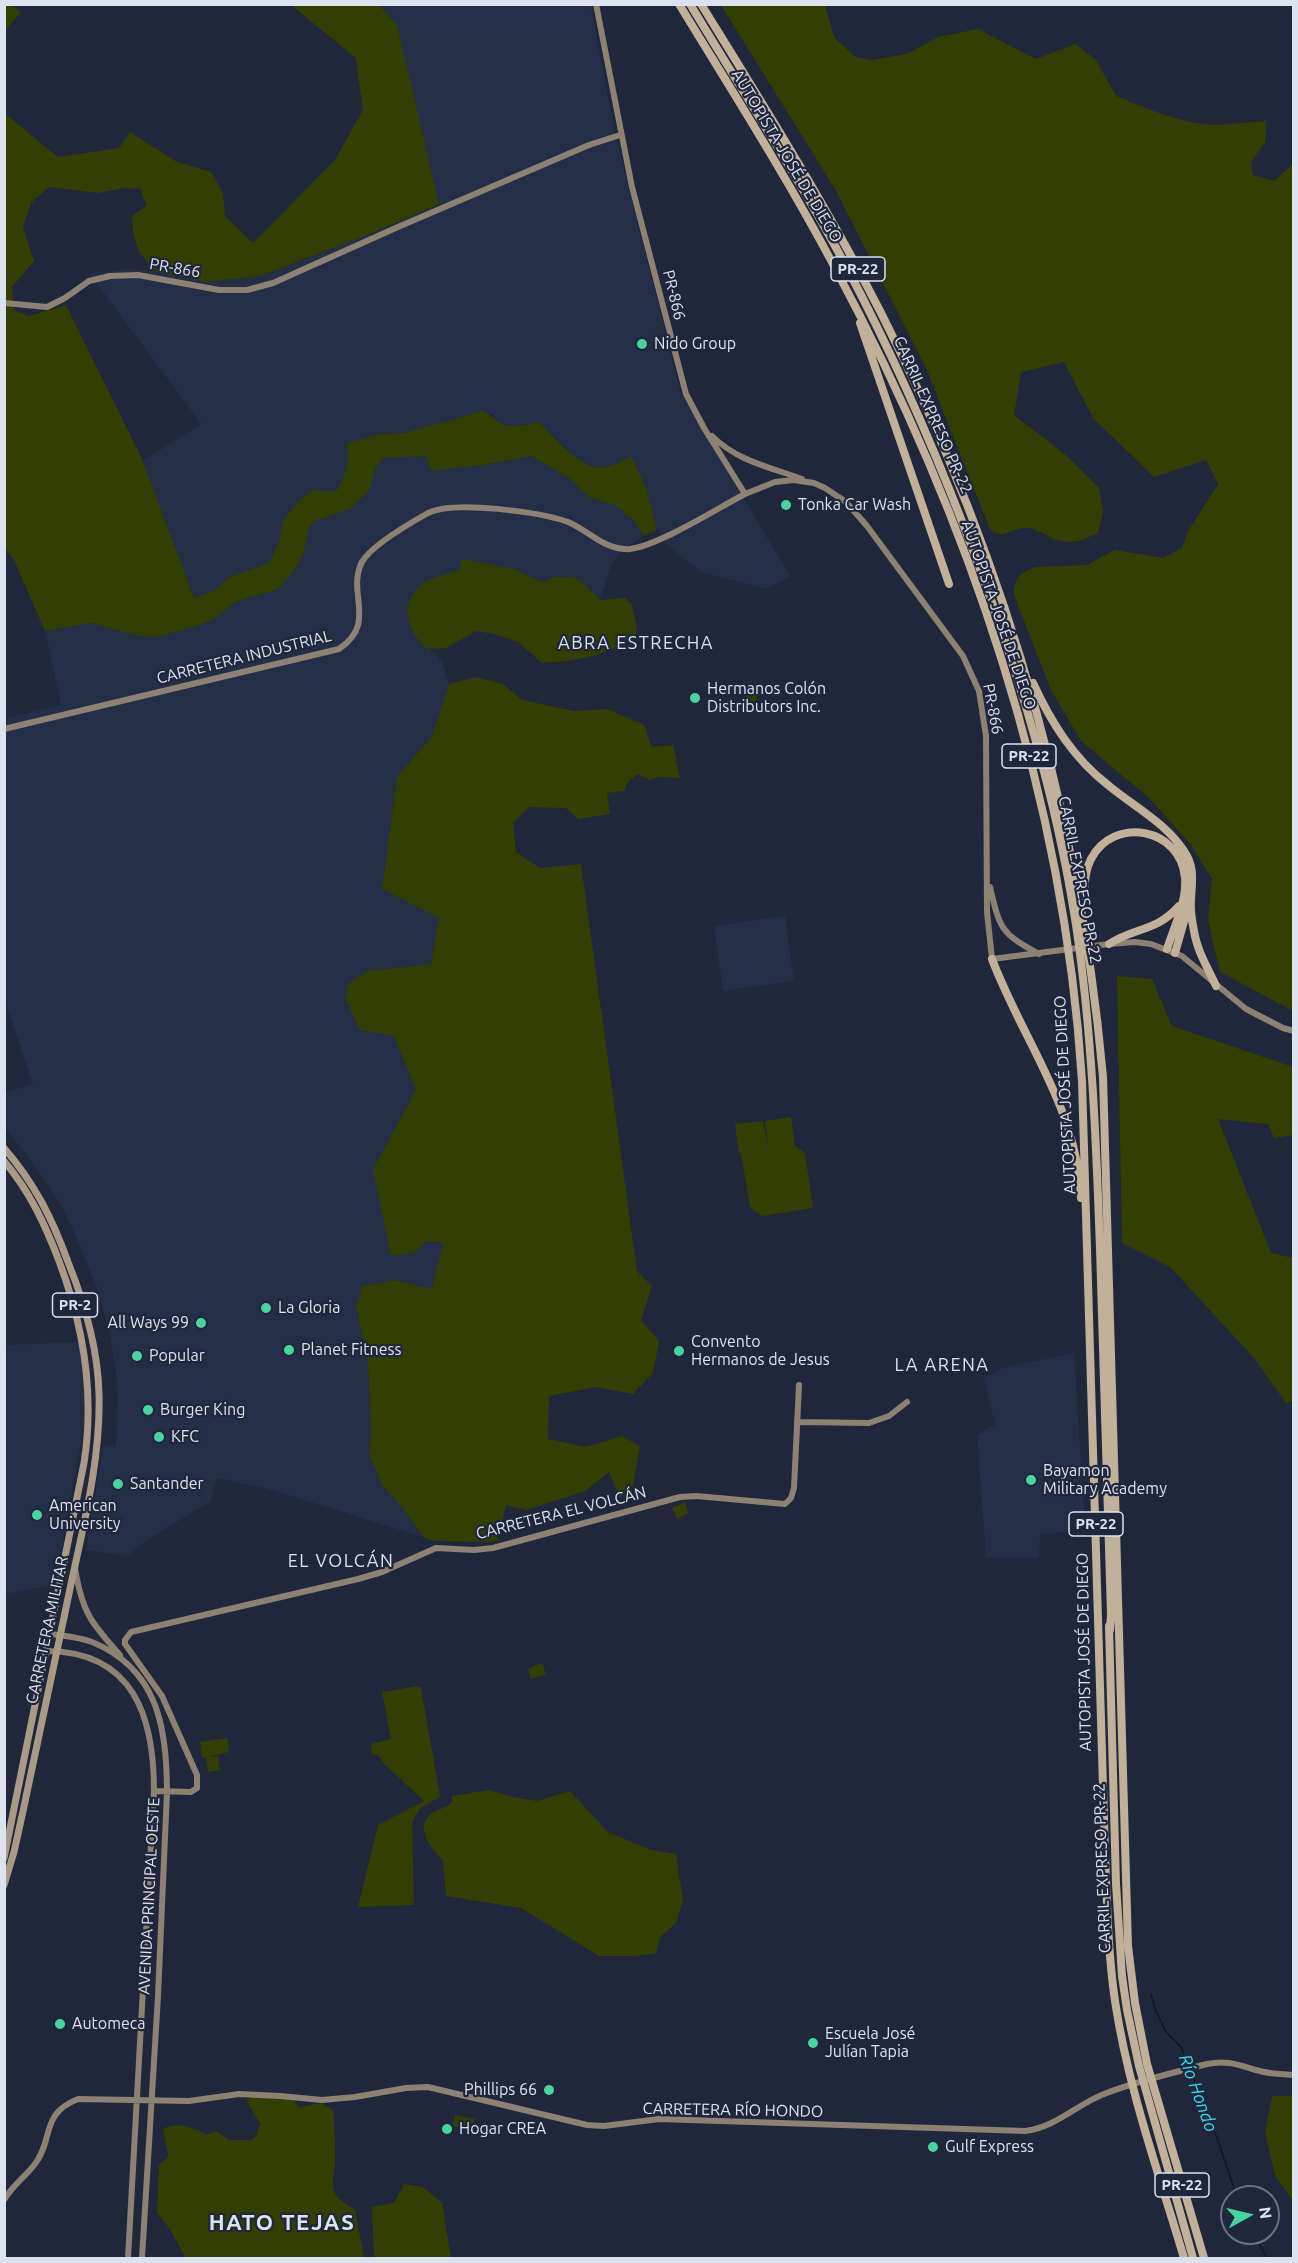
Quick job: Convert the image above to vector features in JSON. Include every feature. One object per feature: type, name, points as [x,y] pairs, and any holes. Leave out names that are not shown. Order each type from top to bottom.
[{"type":"highway","name":"AUTOPISTA JOSÉ DE DIEGO","points":[[679,4],[818,235],[858,310],[931,468],[965,558],[987,588],[1023,667],[1062,809],[1081,918],[1103,1077],[1128,1946],[1143,2065],[1204,2259]]},
{"type":"highway","name":"CARRIL EXPRESO PR-22","points":[[690,4],[784,157],[848,270],[910,396],[979,552]]},
{"type":"highway","name":"AUTOPISTA JOSÉ DE DIEGO","points":[[701,4],[796,161],[866,285],[929,415],[979,552],[1007,676],[1040,796],[1065,923],[1082,1081],[1108,1928],[1115,2001],[1142,2116],[1184,2259]]},
{"type":"highway","points":[[858,310],[862,334],[949,584]]},
{"type":"highway","name":"CARRIL EXPRESO PR-22","points":[[987,588],[1011,657],[1041,760],[1064,862],[1081,918]]},
{"type":"highway","points":[[1023,667],[1032,679],[1051,720],[1080,759],[1106,784],[1166,829],[1184,849],[1192,869],[1191,900],[1197,944],[1216,986]]},
{"type":"highway","points":[[1081,918],[1085,876],[1090,859],[1107,841],[1119,835],[1134,831],[1149,833],[1162,839],[1178,856],[1185,881],[1171,951]]},
{"type":"highway","points":[[1171,951],[1191,900]]},
{"type":"highway","points":[[1109,944],[1124,934],[1155,926],[1182,903]]},
{"type":"highway","points":[[992,959],[1053,1087],[1071,1134],[1079,1168],[1082,1234],[1089,1264]]},
{"type":"highway","name":"CARRIL EXPRESO PR-22","points":[[1087,974],[1095,1122],[1101,1440],[1110,1630],[1118,1935],[1127,2010],[1143,2065]]},
{"type":"highway","points":[[1156,2112],[1193,2259]]},
{"type":"main road","name":"CARRETERA MILITAR","points":[[4,1148],[31,1182],[55,1226],[87,1314],[99,1394],[98,1428],[88,1499],[14,1852],[4,1886]]},
{"type":"main road","name":"CARRETERA MILITAR","points":[[4,1161],[29,1194],[47,1229],[76,1310],[84,1342],[90,1411],[87,1443],[51,1634],[4,1858]]},
{"type":"street","points":[[596,4],[620,135]]},
{"type":"street","name":"PR-866","points":[[4,303],[47,307],[65,298],[89,281],[110,276],[138,275],[219,290],[247,290],[273,283],[589,145],[620,135],[686,394],[703,427],[745,494],[774,482],[793,480],[814,483],[846,501],[963,656],[979,691],[986,736],[987,912],[992,959]]},
{"type":"street","points":[[703,427],[723,447],[747,460],[814,483]]},
{"type":"street","name":"CARRETERA INDUSTRIAL","points":[[4,729],[339,649],[351,640],[360,618],[357,581],[362,562],[371,552],[399,531],[432,512],[448,507],[469,506],[549,517],[569,523],[607,545],[628,549],[650,544],[745,494]]},
{"type":"street","points":[[987,877],[1002,928],[1011,939],[1040,954]]},
{"type":"street","points":[[992,959],[1109,944],[1135,942],[1151,944],[1182,956],[1246,1009],[1293,1031]]},
{"type":"street","name":"CARRETERA EL VOLCÁN","points":[[154,1791],[191,1792],[195,1790],[197,1775],[162,1696],[125,1644],[131,1632],[357,1579],[382,1572],[436,1548],[474,1550],[493,1548],[680,1497],[696,1496],[784,1504],[791,1497],[794,1488],[799,1385]]},
{"type":"street","points":[[797,1422],[869,1423],[889,1416],[907,1402]]},
{"type":"street","points":[[75,1564],[79,1594],[84,1609],[99,1631],[129,1664]]},
{"type":"street","name":"AVENIDA PRINCIPAL OESTE","points":[[51,1634],[91,1642],[129,1664],[142,1679],[159,1714],[167,1760],[141,2259]]},
{"type":"street","name":"AVENIDA PRINCIPAL OESTE","points":[[47,1651],[90,1658],[103,1663],[120,1677],[137,1699],[148,1725],[152,1744],[154,1791],[128,2259]]},
{"type":"street","name":"CARRETERA RÍO HONDO","points":[[4,2200],[37,2162],[53,2116],[65,2104],[78,2099],[189,2101],[239,2094],[322,2100],[428,2087],[587,2125],[604,2126],[659,2119],[1025,2131],[1057,2122],[1102,2094],[1207,2064],[1236,2063],[1265,2072],[1293,2075]]},
{"type":"street","points":[[143,2234],[147,2259]]},
{"type":"shaded area","points":[[379,5],[591,5],[614,130],[681,394],[790,576],[766,589],[701,572],[666,544],[657,530],[647,491],[612,466],[595,467],[579,460],[539,422],[514,426],[500,423],[492,414],[483,411],[404,433],[382,434],[349,462],[345,478],[336,491],[310,491],[282,523],[279,542],[269,563],[228,578],[214,591],[194,598],[143,461],[201,424],[90,274],[125,269],[156,271],[206,282],[260,276],[372,233],[438,204],[397,25]]},
{"type":"shaded area","points":[[427,456],[430,471],[483,465],[531,456],[569,478],[589,497],[616,506],[632,519],[644,536],[620,551],[611,565],[600,600],[582,582],[539,581],[512,568],[462,560],[462,569],[454,573],[419,642],[437,655],[443,664],[449,684],[432,736],[397,777],[382,889],[440,918],[431,964],[367,971],[360,1030],[394,1036],[417,1090],[373,1169],[414,1253],[427,1241],[443,1243],[432,1289],[393,1280],[356,1306],[368,1365],[371,1430],[369,1454],[423,1537],[272,1490],[217,1478],[211,1501],[144,1542],[127,1556],[86,1550],[103,1445],[116,1447],[117,1379],[109,1330],[82,1250],[62,1206],[5,1128],[5,1092],[33,1084],[5,1001],[4,719],[61,705],[45,631],[91,623],[139,636],[214,619],[235,602],[278,589],[303,555],[309,528],[314,521],[350,509],[368,492],[376,467],[383,458]]},
{"type":"shaded area","points":[[785,916],[794,981],[723,991],[714,926]]},
{"type":"shaded area","name":"American University","points":[[79,1342],[85,1391],[85,1420],[55,1585],[5,1594],[4,1345]]},
{"type":"shaded area","name":"Bayamon Military Academy","points":[[1074,1353],[1085,1525],[1073,1531],[1040,1534],[1039,1557],[986,1558],[977,1435],[995,1425],[984,1378],[1003,1368]]},
{"type":"green space","points":[[5,4],[21,12],[5,31]]},
{"type":"green space","points":[[291,5],[379,5],[397,25],[439,204],[372,233],[260,276],[206,282],[156,271],[139,252],[133,233],[132,216],[147,205],[140,189],[124,188],[98,193],[49,187],[31,203],[23,227],[34,261],[12,287],[14,310],[29,316],[66,305],[143,461],[194,598],[214,591],[228,578],[269,563],[279,542],[282,523],[297,503],[310,491],[336,491],[343,480],[346,468],[347,443],[382,434],[404,433],[483,411],[508,426],[539,422],[580,460],[595,467],[609,466],[631,456],[647,490],[657,530],[644,536],[632,519],[616,506],[589,497],[569,478],[531,456],[431,471],[426,456],[383,458],[376,467],[368,492],[350,509],[314,521],[309,528],[303,555],[293,572],[278,589],[235,602],[214,619],[194,627],[156,637],[139,636],[91,623],[45,631],[14,560],[5,548],[4,113],[58,157],[119,148],[130,132],[177,162],[211,172],[223,193],[225,216],[253,243],[335,160],[363,110],[356,58]]},
{"type":"green space","points":[[721,5],[825,5],[834,37],[854,56],[871,60],[907,54],[938,37],[978,29],[1036,59],[1075,44],[1096,60],[1116,96],[1193,122],[1219,125],[1266,121],[1265,142],[1251,162],[1253,175],[1274,181],[1293,164],[1293,1011],[1220,972],[1208,920],[1212,879],[1191,845],[1149,798],[1081,741],[1051,690],[1014,595],[1018,577],[1035,567],[1086,565],[1115,550],[1163,558],[1182,548],[1187,533],[1218,484],[1206,460],[1154,477],[1093,418],[1064,362],[1021,372],[1014,415],[1067,456],[1099,488],[1103,513],[1098,533],[1073,542],[1061,541],[1030,528],[1004,534],[995,533],[990,529],[926,368],[835,189]]},
{"type":"green space","points":[[461,559],[512,568],[545,582],[554,577],[573,577],[582,582],[600,600],[625,598],[631,603],[637,627],[636,636],[602,653],[568,661],[542,663],[518,642],[495,634],[476,631],[446,648],[427,649],[410,626],[408,609],[410,600],[426,581],[461,569]]},
{"type":"green space","points":[[475,677],[503,684],[522,700],[574,711],[607,709],[644,725],[652,747],[673,745],[680,778],[659,777],[650,780],[637,774],[628,782],[624,791],[607,793],[610,814],[578,819],[566,808],[529,807],[513,823],[516,852],[540,868],[581,864],[637,1271],[652,1286],[641,1320],[659,1341],[653,1373],[633,1394],[596,1387],[549,1396],[548,1439],[586,1447],[622,1436],[640,1446],[631,1494],[620,1497],[609,1472],[585,1491],[527,1510],[506,1505],[498,1540],[491,1542],[435,1541],[423,1537],[405,1511],[382,1485],[369,1454],[371,1430],[368,1365],[356,1306],[362,1287],[394,1280],[432,1289],[443,1243],[427,1241],[414,1253],[391,1256],[373,1169],[416,1090],[394,1036],[360,1030],[346,1000],[348,984],[367,971],[431,964],[439,918],[382,889],[397,777],[432,736],[449,684]]},
{"type":"green space","points":[[750,683],[758,700],[750,704],[742,687]]},
{"type":"green space","points":[[1117,976],[1152,979],[1172,1026],[1293,1067],[1293,1135],[1274,1138],[1268,1124],[1218,1119],[1271,1253],[1293,1258],[1293,1401],[1286,1403],[1254,1358],[1170,1267],[1122,1243]]},
{"type":"green space","points":[[791,1117],[795,1146],[805,1153],[813,1208],[762,1216],[750,1207],[735,1124],[763,1121],[768,1150],[765,1121]]},
{"type":"green space","points":[[685,1502],[689,1513],[677,1519],[672,1508]]},
{"type":"green space","points":[[542,1663],[546,1674],[531,1679],[528,1669]]},
{"type":"green space","points":[[418,1686],[421,1688],[440,1797],[420,1808],[412,1823],[414,1905],[358,1907],[378,1825],[424,1801],[383,1763],[379,1756],[372,1754],[371,1744],[391,1739],[382,1692]]},
{"type":"green space","points":[[227,1738],[229,1752],[202,1758],[200,1742]]},
{"type":"green space","points":[[218,1756],[220,1770],[208,1772],[206,1757]]},
{"type":"green space","points":[[489,1790],[537,1801],[570,1791],[608,1832],[651,1850],[676,1854],[683,1901],[676,1923],[660,1937],[656,1953],[636,1956],[599,1956],[521,1908],[446,1896],[443,1860],[426,1838],[424,1825],[426,1819],[450,1804],[452,1796]]},
{"type":"green space","points":[[252,2096],[291,2100],[301,2107],[321,2103],[333,2110],[334,2190],[340,2200],[355,2210],[364,2258],[186,2258],[157,2212],[159,2165],[168,2155],[163,2129],[179,2125],[191,2127],[206,2135],[216,2131],[229,2140],[251,2140],[256,2136],[260,2124],[247,2100]]},
{"type":"green space","points":[[1272,2096],[1293,2096],[1293,2201],[1275,2175],[1265,2132]]},
{"type":"green space","points":[[455,2115],[475,2119],[473,2130],[453,2126]]},
{"type":"green space","points":[[404,2184],[423,2187],[442,2203],[451,2258],[374,2258],[372,2207],[394,2203]]},
{"type":"waterway","name":"Río Hondo","points":[[1151,1994],[1166,2032],[1181,2047],[1189,2067]]},
{"type":"waterway","name":"Río Hondo","points":[[1191,2071],[1233,2185]]},
{"type":"waterway","name":"Río Hondo","points":[[1260,2245],[1267,2258]]},
{"type":"place","name":"Nido Group","points":[[642,344]]},
{"type":"place","name":"Tonka Car Wash","points":[[786,505]]},
{"type":"place","name":"Hermanos Colón Distributors Inc.","points":[[695,698]]},
{"type":"place","name":"La Gloria","points":[[266,1308]]},
{"type":"place","name":"All Ways 99","points":[[201,1323]]},
{"type":"place","name":"Planet Fitness","points":[[289,1350]]},
{"type":"place","name":"Convento Hermanos de Jesus","points":[[679,1351]]},
{"type":"place","name":"Popular","points":[[137,1356]]},
{"type":"place","name":"Burger King","points":[[148,1410]]},
{"type":"place","name":"KFC","points":[[159,1437]]},
{"type":"place","name":"Bayamon Military Academy","points":[[1031,1480]]},
{"type":"place","name":"Santander","points":[[118,1484]]},
{"type":"place","name":"American University","points":[[37,1515]]},
{"type":"place","name":"Automeca","points":[[60,2024]]},
{"type":"place","name":"Escuela José Julían Tapia","points":[[813,2043]]},
{"type":"place","name":"Phillips 66","points":[[549,2090]]},
{"type":"place","name":"Hogar CREA","points":[[447,2129]]},
{"type":"place","name":"Gulf Express","points":[[933,2147]]},
{"type":"district","name":"ABRA ESTRECHA","points":[[636,643]]},
{"type":"district","name":"LA ARENA","points":[[942,1365]]},
{"type":"district","name":"EL VOLCÁN","points":[[341,1561]]},
{"type":"district","name":"HATO TEJAS","points":[[282,2223]]}]
